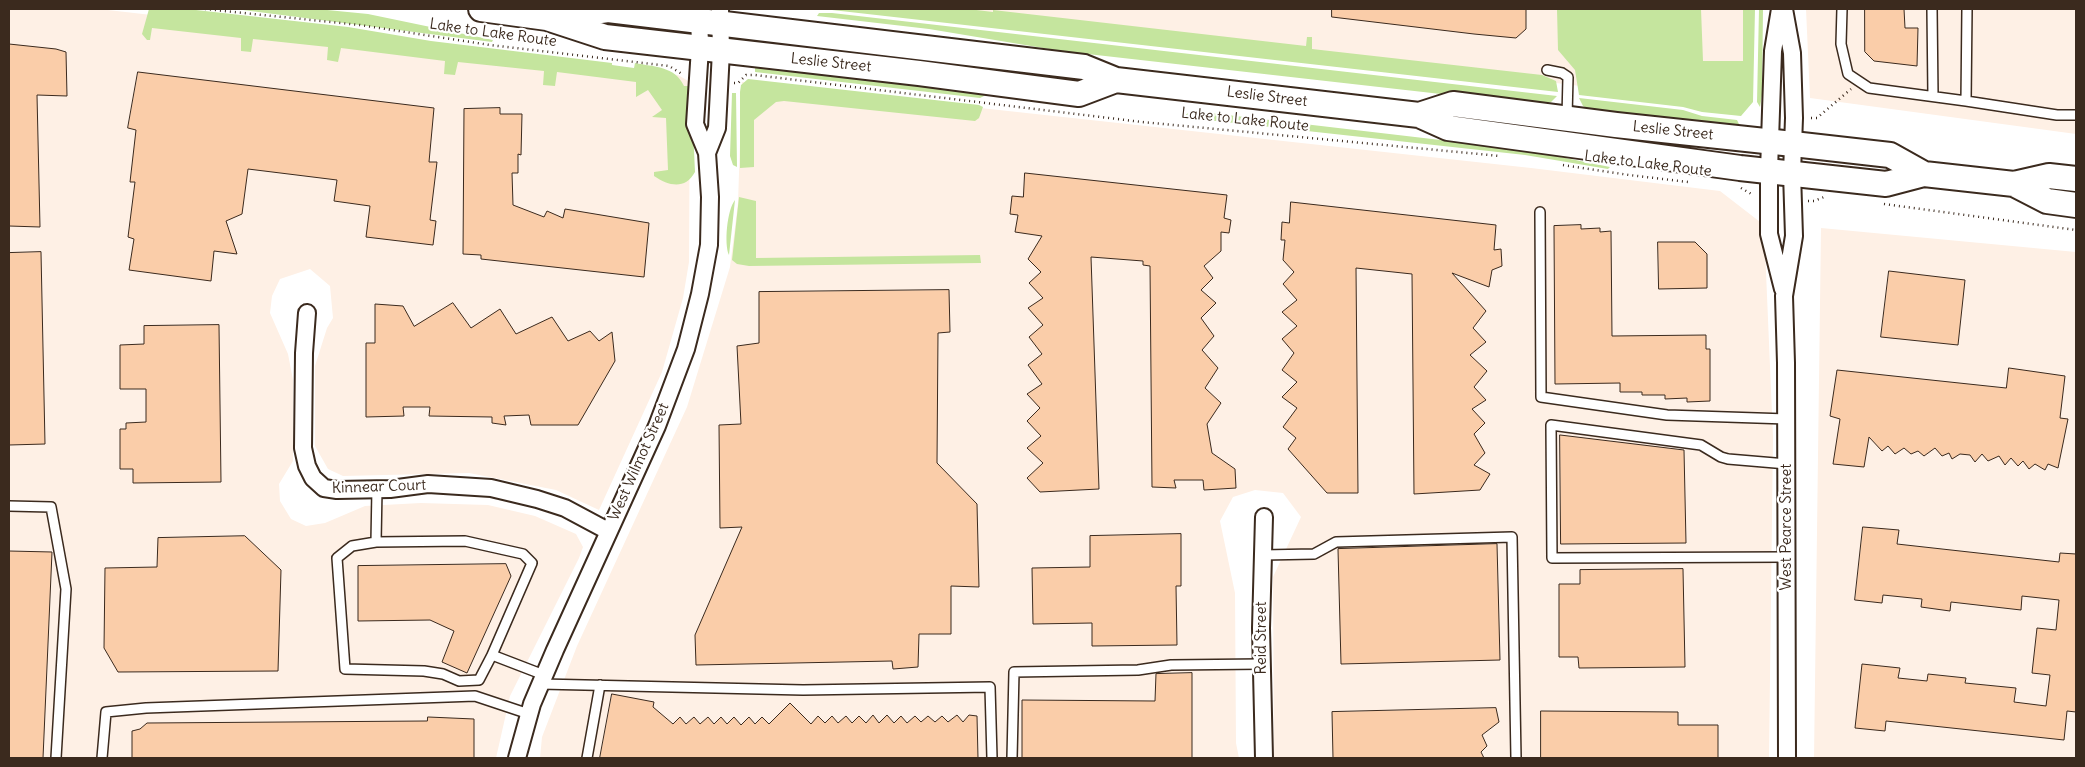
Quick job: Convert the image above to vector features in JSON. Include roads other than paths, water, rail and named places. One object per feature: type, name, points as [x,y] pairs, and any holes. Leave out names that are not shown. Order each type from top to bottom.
[{"type":"main road","name":"Leslie Street","points":[[481,9],[547,18],[605,37],[919,73],[1080,94],[1116,80]]},
{"type":"main road","name":"Leslie Street","points":[[547,18],[608,10],[710,15],[1084,67],[1116,80],[1419,115],[1448,128],[1769,171],[1886,184],[1924,174],[2014,184],[2049,176],[2076,179]]},
{"type":"main road","name":"Leslie Street","points":[[1419,115],[1453,104],[1782,142],[1890,155],[1924,174]]},
{"type":"main road","name":"Leslie Street","points":[[2014,184],[2047,201],[2076,205]]},
{"type":"street","points":[[1780,9],[1773,51],[1782,142]]},
{"type":"street","points":[[1782,142],[1792,53],[1784,9]]},
{"type":"street","name":"West Wilmot Street","points":[[517,758],[529,714],[543,679],[653,434],[686,349],[700,294],[709,245],[710,181],[707,153],[717,128],[710,15]]},
{"type":"street","name":"West Pearce Street","points":[[1782,142],[1769,171],[1769,234],[1784,296]]},
{"type":"street","name":"West Pearce Street","points":[[1782,142],[1792,173],[1794,236],[1784,296],[1787,758]]},
{"type":"street","name":"Kinnear Court","points":[[307,314],[304,353],[303,448],[307,466],[313,478],[324,488],[337,490],[377,489],[428,484],[491,488],[565,508],[608,531]]},
{"type":"street","name":"Reid Street","points":[[1264,517],[1261,628],[1264,758]]},
{"type":"lane","points":[[1842,9],[1841,44],[1848,74],[1869,88],[2076,115]]},
{"type":"lane","points":[[1932,9],[1932,96]]},
{"type":"lane","points":[[1966,101],[1967,9]]},
{"type":"lane","points":[[1547,70],[1562,73],[1568,77],[1567,118]]},
{"type":"lane","points":[[1540,212],[1541,397],[1667,415],[1786,419]]},
{"type":"lane","points":[[1786,464],[1728,459],[1701,445],[1551,425],[1552,558],[1786,557]]},
{"type":"lane","points":[[376,542],[377,489]]},
{"type":"lane","points":[[9,506],[51,506],[66,589],[56,758]]},
{"type":"lane","points":[[1264,555],[1314,554],[1336,542],[1512,537],[1516,758]]},
{"type":"lane","points":[[465,541],[523,554],[532,563],[492,655],[479,680],[459,681],[442,674],[424,671],[345,669],[337,558],[352,546],[376,542],[465,541]]},
{"type":"lane","points":[[492,655],[543,679],[600,685],[803,690],[990,687],[992,758]]},
{"type":"lane","points":[[1012,758],[1014,672],[1138,670],[1171,665],[1262,664]]},
{"type":"lane","points":[[587,758],[600,685]]},
{"type":"lane","points":[[102,758],[106,712],[146,708],[475,696],[529,714]]}]
